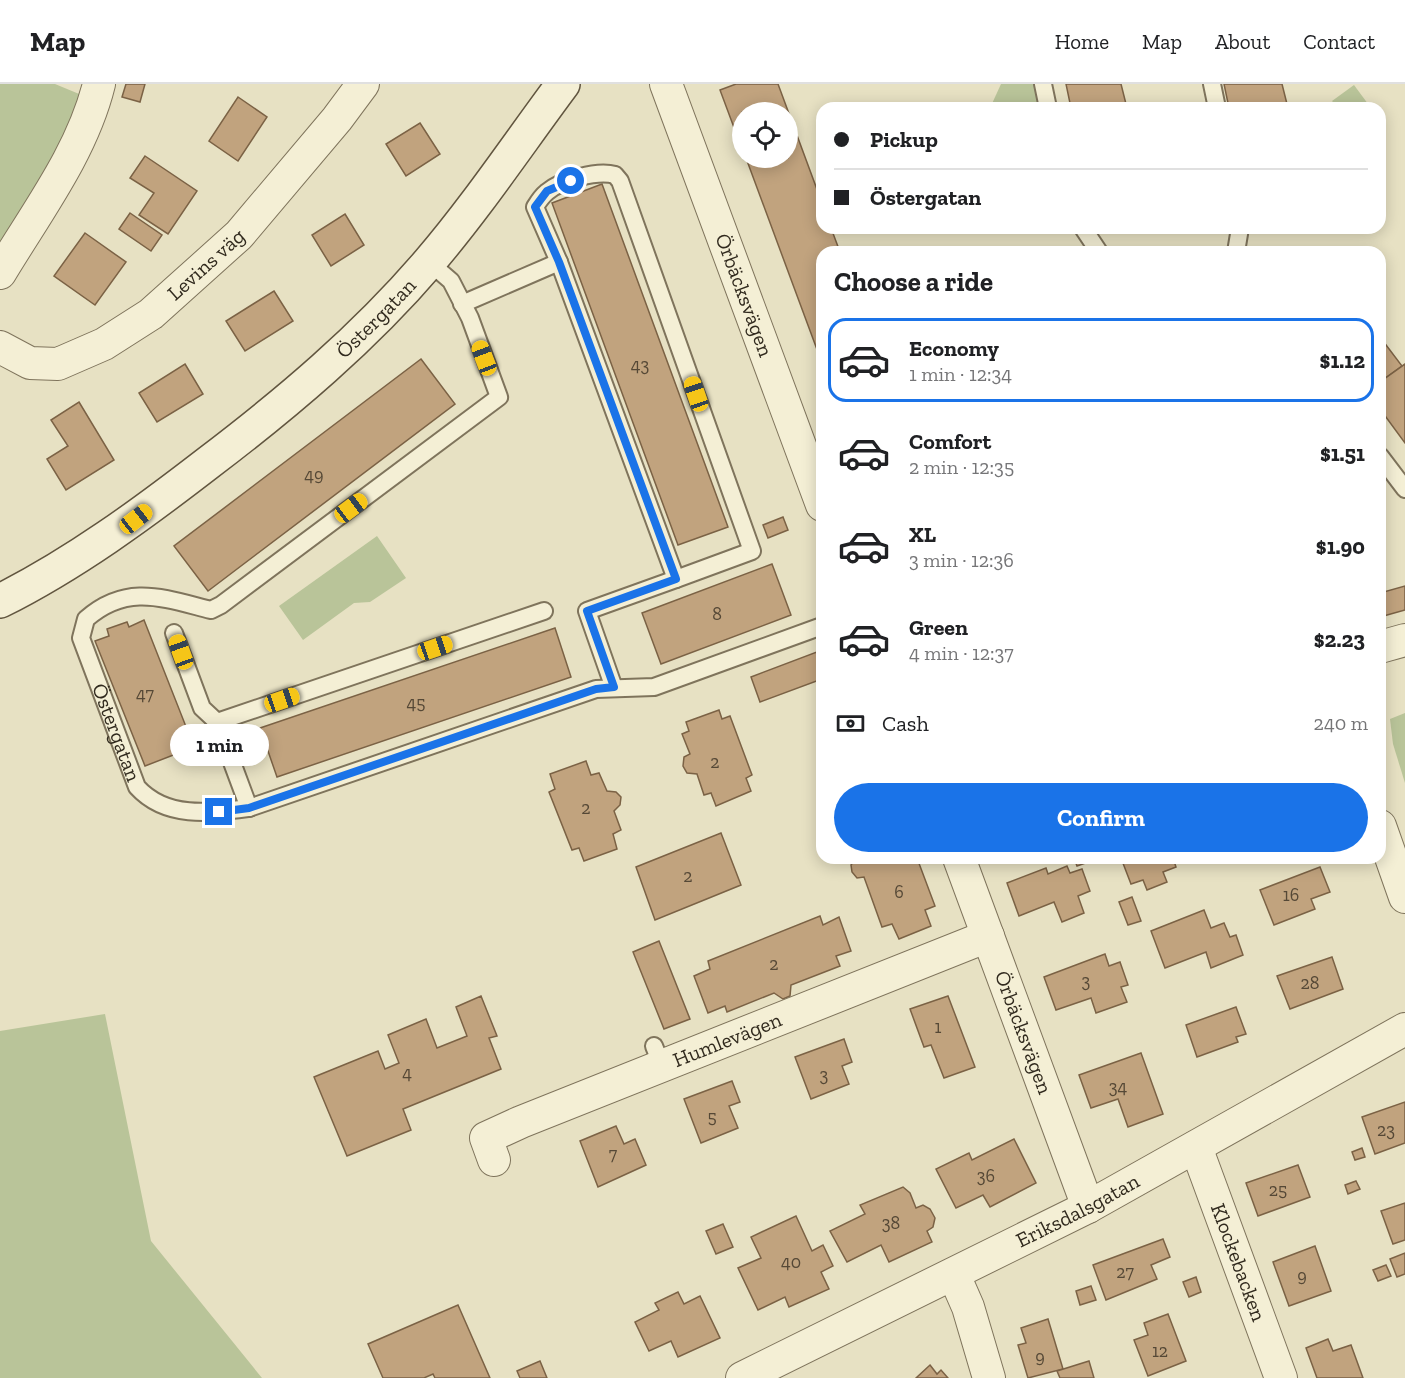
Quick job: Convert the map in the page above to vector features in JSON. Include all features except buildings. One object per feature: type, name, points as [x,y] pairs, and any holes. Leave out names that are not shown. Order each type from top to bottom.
[{"type":"street","points":[[0,273],[76,147],[93,109],[99,84]]},
{"type":"street","name":"Levins väg","points":[[0,347],[30,363],[58,364],[104,344],[151,314],[239,235],[337,119],[363,84]]},
{"type":"street","name":"Östergatan","points":[[0,601],[28,587],[136,519],[259,424],[364,333],[429,262],[563,84]]},
{"type":"street","name":"Örbäcksvägen","points":[[666,84],[816,490]]},
{"type":"street","points":[[1386,645],[1405,640]]},
{"type":"street","points":[[1386,843],[1405,897]]},
{"type":"street","name":"Örbäcksvägen","points":[[961,864],[1088,1207]]},
{"type":"street","name":"Humlevägen","points":[[494,1160],[486,1138],[658,1056],[988,936]]},
{"type":"street","name":"Eriksdalsgatan","points":[[742,1378],[773,1372],[954,1275],[1088,1207],[1405,1029]]},
{"type":"street","name":"Klockebacken","points":[[1196,1147],[1281,1378]]},
{"type":"street","points":[[954,1275],[968,1307],[989,1378]]},
{"type":"lane","points":[[1043,84],[1047,102]]},
{"type":"lane","points":[[1212,84],[1216,102]]},
{"type":"lane","points":[[614,687],[587,611],[676,579],[752,551],[620,181],[615,175],[593,173],[547,191],[535,207],[559,262],[676,579]]},
{"type":"lane","name":"Östergatan","points":[[429,262],[451,281],[499,397],[222,605],[211,610],[155,596],[127,597],[116,600],[86,619],[81,638],[137,787],[144,795],[170,809],[183,811],[219,812],[249,808],[596,689],[614,687],[629,690],[654,687],[816,628]]},
{"type":"lane","points":[[462,304],[559,262]]},
{"type":"lane","points":[[1386,464],[1405,489]]},
{"type":"lane","points":[[217,722],[544,612]]},
{"type":"lane","points":[[174,633],[202,708],[217,722],[249,808]]},
{"type":"green space","points":[[0,84],[55,84],[84,96],[77,120],[0,249]]},
{"type":"green space","points":[[1001,84],[1035,84],[1039,102],[993,102]]},
{"type":"green space","points":[[1354,85],[1367,102],[1333,102]]},
{"type":"green space","points":[[377,536],[406,578],[370,602],[354,603],[303,640],[279,606]]},
{"type":"green space","points":[[1405,713],[1405,783],[1393,744],[1390,719]]},
{"type":"green space","points":[[105,1014],[151,1241],[262,1378],[0,1378],[0,1031]]},
{"type":"route","points":[[219,812],[249,808],[596,689],[614,687],[587,611],[676,579],[559,262],[535,207],[547,191],[571,181]]}]
